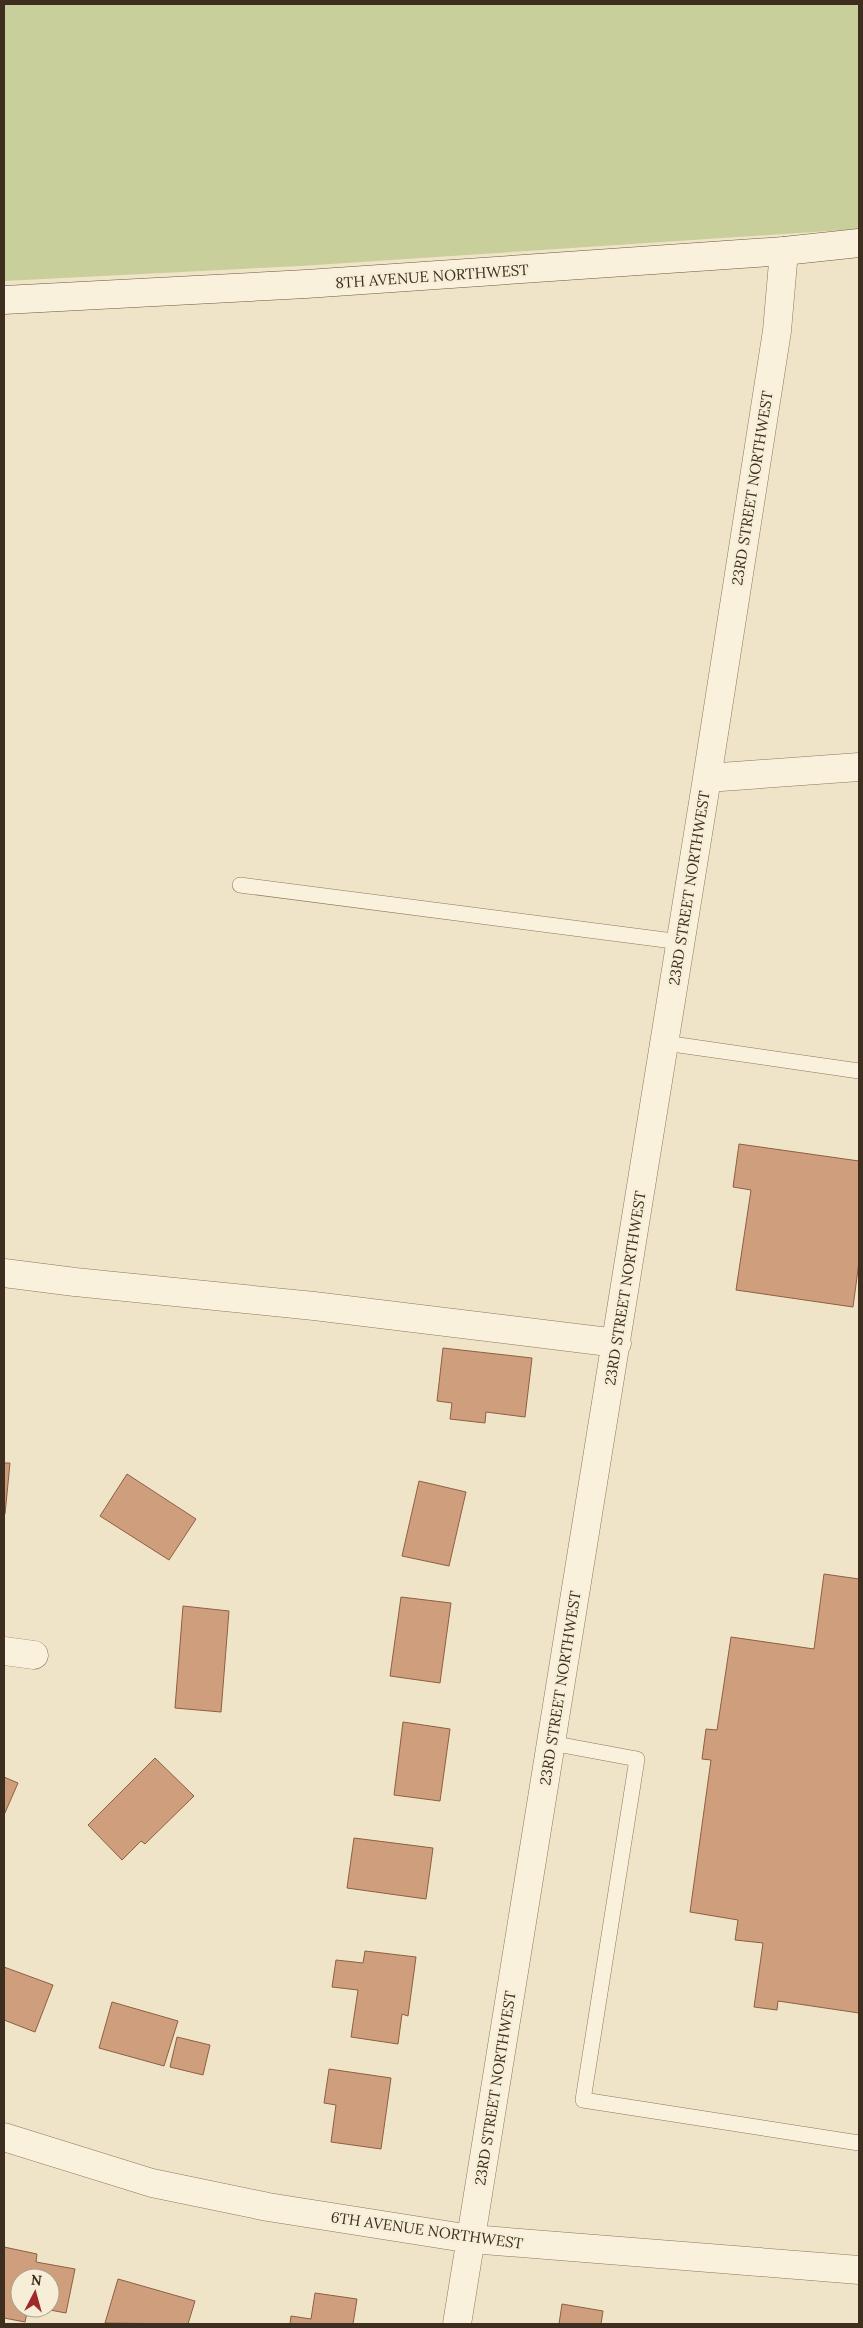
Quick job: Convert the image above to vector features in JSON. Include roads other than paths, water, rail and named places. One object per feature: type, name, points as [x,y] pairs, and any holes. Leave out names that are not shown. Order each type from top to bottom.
[{"type":"street","name":"8TH AVENUE NORTHWEST","points":[[4,300],[306,284],[784,251],[859,243]]},
{"type":"street","name":"23RD STREET NORTHWEST","points":[[457,2324],[707,778],[777,331],[784,251]]},
{"type":"street","points":[[707,778],[859,767]]},
{"type":"street","points":[[4,1273],[324,1308],[617,1343]]},
{"type":"street","points":[[4,1651],[34,1655]]},
{"type":"street","name":"6TH AVENUE NORTHWEST","points":[[4,2137],[162,2185],[268,2207],[471,2239],[859,2270]]},
{"type":"lane","points":[[240,885],[681,942]]},
{"type":"lane","points":[[665,1043],[859,1072]]},
{"type":"lane","points":[[551,1743],[637,1759],[583,2100],[859,2143]]}]
